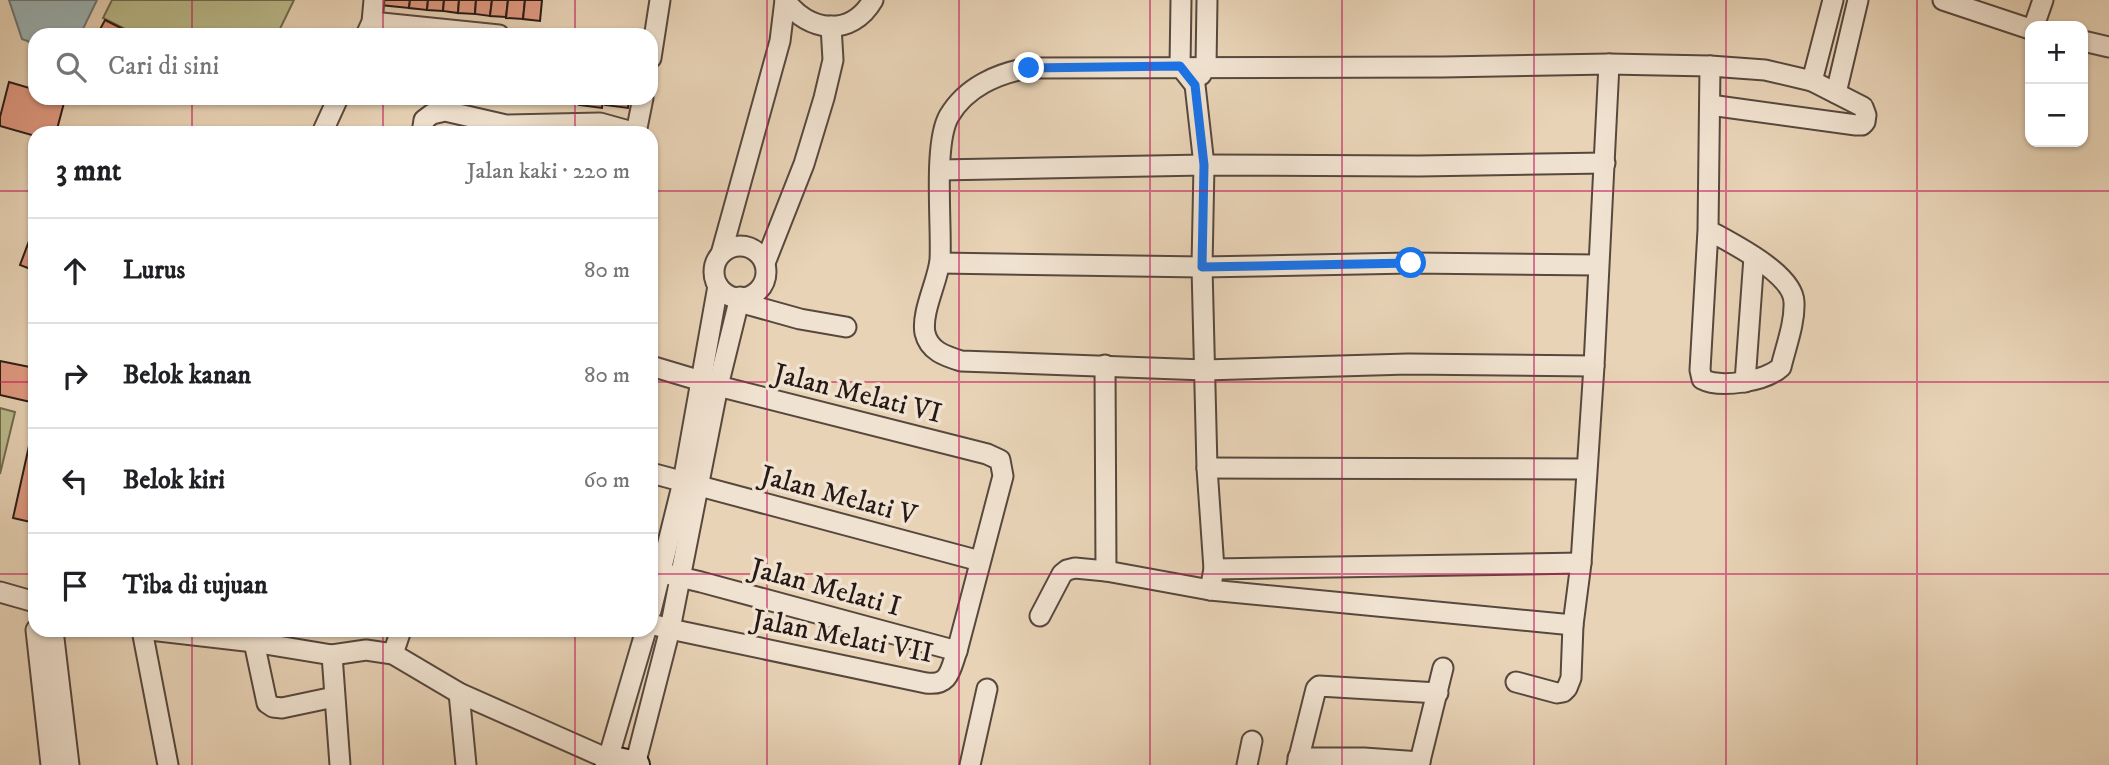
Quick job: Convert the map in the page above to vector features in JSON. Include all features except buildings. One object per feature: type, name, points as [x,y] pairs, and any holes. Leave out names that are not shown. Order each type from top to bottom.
[{"type":"street","points":[[369,28],[374,0]]},
{"type":"street","points":[[656,28],[660,0]]},
{"type":"street","points":[[785,0],[804,20],[831,26],[842,25],[867,8],[886,0]]},
{"type":"street","points":[[721,254],[780,41],[785,0]]},
{"type":"street","points":[[1181,0],[1180,66],[1195,85],[1204,165],[1202,267],[1207,468],[1214,569],[1210,590]]},
{"type":"street","points":[[1195,85],[1206,66],[1207,0]]},
{"type":"street","points":[[1812,80],[1833,0]]},
{"type":"street","points":[[1836,93],[1858,0]]},
{"type":"street","points":[[1943,0],[2025,25]]},
{"type":"street","points":[[2034,21],[2043,0]]},
{"type":"street","points":[[765,263],[804,164],[824,98],[833,60],[831,26]]},
{"type":"street","points":[[2088,42],[2109,47]]},
{"type":"street","points":[[1516,682],[1557,693],[1567,688],[1571,678],[1594,366],[1609,64]]},
{"type":"street","points":[[1594,366],[1408,364],[1205,370],[961,361],[943,356],[930,346],[925,332],[929,296],[940,263],[940,170],[942,138],[949,116],[971,90],[1005,72],[1029,68],[1609,64],[1765,70],[1812,80],[1863,107],[1866,115],[1862,125],[1856,125],[1710,105]]},
{"type":"street","points":[[1708,230],[1754,257],[1792,289],[1793,317],[1781,366],[1767,376],[1745,382],[1718,384],[1702,379],[1700,370],[1708,230],[1710,66]]},
{"type":"street","points":[[326,126],[335,105]]},
{"type":"street","points":[[637,126],[642,105]]},
{"type":"street","points":[[423,126],[424,120],[432,114],[445,111],[491,126]]},
{"type":"street","points":[[940,170],[1204,165],[1605,163]]},
{"type":"street","points":[[211,637],[332,655],[366,650],[393,654],[459,693],[608,762],[635,765],[660,626],[663,574],[691,484],[710,383],[718,286],[714,269],[716,261],[728,249],[746,247],[761,256],[766,271],[761,287],[740,300],[710,383]]},
{"type":"street","points":[[1745,382],[1754,257]]},
{"type":"street","points":[[940,263],[1202,267],[1411,263],[1598,265]]},
{"type":"street","points":[[718,286],[740,300],[800,319],[846,327]]},
{"type":"street","points":[[1105,365],[1106,571]]},
{"type":"street","name":"Jalan Melati VI","points":[[658,368],[987,454],[1000,460]]},
{"type":"street","name":"Jalan Melati VII","points":[[660,626],[936,684],[947,678],[957,651],[1003,476],[1000,460]]},
{"type":"street","points":[[1207,468],[1586,469]]},
{"type":"street","name":"Jalan Melati V","points":[[658,475],[980,561]]},
{"type":"street","points":[[1214,569],[1581,563]]},
{"type":"street","points":[[1040,616],[1062,574],[1076,568],[1210,590],[1573,625]]},
{"type":"street","name":"Jalan Melati I","points":[[663,574],[957,651]]},
{"type":"street","points":[[0,592],[28,604]]},
{"type":"street","points":[[37,637],[51,765]]},
{"type":"street","points":[[55,637],[69,765]]},
{"type":"street","points":[[143,637],[168,765]]},
{"type":"street","points":[[393,654],[399,637]]},
{"type":"street","points":[[608,762],[644,637]]},
{"type":"street","points":[[254,642],[267,703],[273,708],[334,697]]},
{"type":"street","points":[[332,655],[340,765]]},
{"type":"street","points":[[1438,692],[1319,686],[1297,762],[1364,758],[1420,763],[1438,692],[1443,668]]},
{"type":"street","points":[[970,765],[987,689]]},
{"type":"street","points":[[459,693],[466,765]]},
{"type":"street","points":[[1247,765],[1252,741]]},
{"type":"green space","points":[[112,0],[294,0],[280,28],[123,28],[103,18]]},
{"type":"green space","points":[[0,408],[15,412],[0,474]]},
{"type":"water","points":[[9,0],[97,0],[83,28],[28,28],[28,41],[22,39]]},
{"type":"route","points":[[1029,68],[1180,66],[1195,85],[1204,165],[1202,267],[1411,263]]}]
